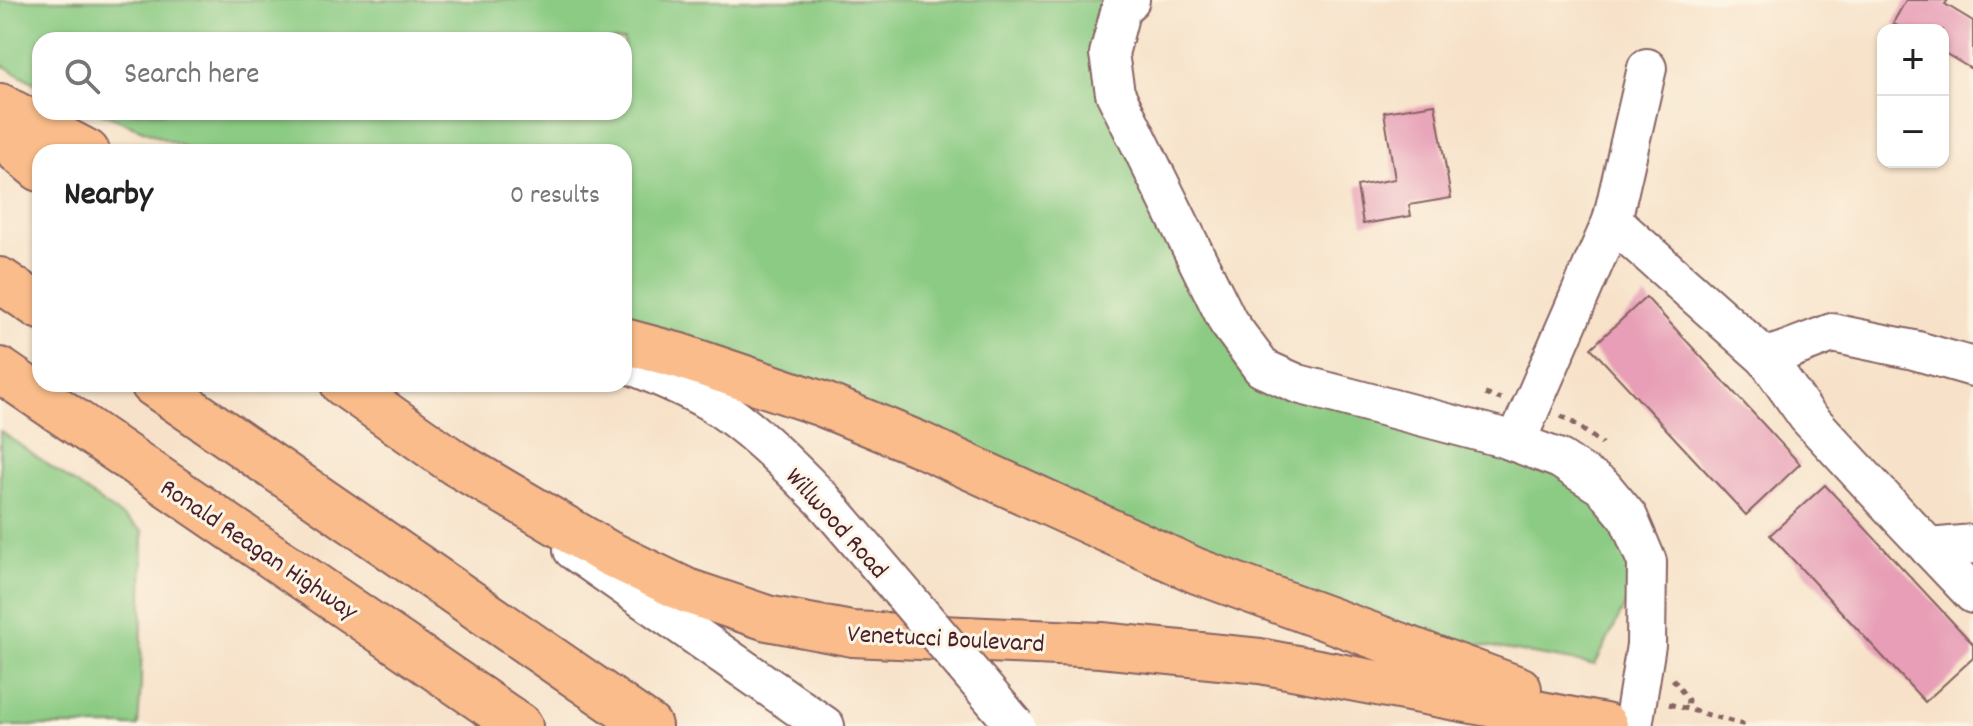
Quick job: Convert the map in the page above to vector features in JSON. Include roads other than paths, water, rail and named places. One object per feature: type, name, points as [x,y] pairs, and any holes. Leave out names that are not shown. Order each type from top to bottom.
[{"type":"main road","points":[[0,106],[72,144]]},
{"type":"main road","points":[[0,136],[32,162]]},
{"type":"main road","points":[[0,280],[32,302]]},
{"type":"main road","points":[[632,343],[822,404],[933,450],[1197,571],[1630,716]]},
{"type":"main road","name":"Ronald Reagan Highway","points":[[0,370],[32,392]]},
{"type":"main road","name":"Ronald Reagan Highway","points":[[32,392],[520,726]]},
{"type":"main road","points":[[165,392],[649,726]]},
{"type":"main road","name":"Venetucci Boulevard","points":[[354,392],[455,463],[606,552],[687,591],[767,618],[852,634],[1101,645],[1260,661],[1605,726]]},
{"type":"street","points":[[1130,0],[1121,8],[1109,54],[1115,93],[1228,322],[1262,368],[1298,384],[1516,442],[1560,459],[1603,487],[1628,517],[1647,562],[1646,645],[1630,716]]},
{"type":"street","points":[[1516,442],[1612,221],[1647,68]]},
{"type":"street","points":[[1612,221],[1766,358],[1807,416],[1973,594]]},
{"type":"street","points":[[1766,358],[1832,333],[1914,350],[1973,367]]},
{"type":"street","name":"Willwood Road","points":[[632,365],[712,403],[759,438],[823,500],[1016,726]]},
{"type":"street","points":[[455,463],[612,579],[825,726]]},
{"type":"street","points":[[1929,548],[1973,544]]}]
